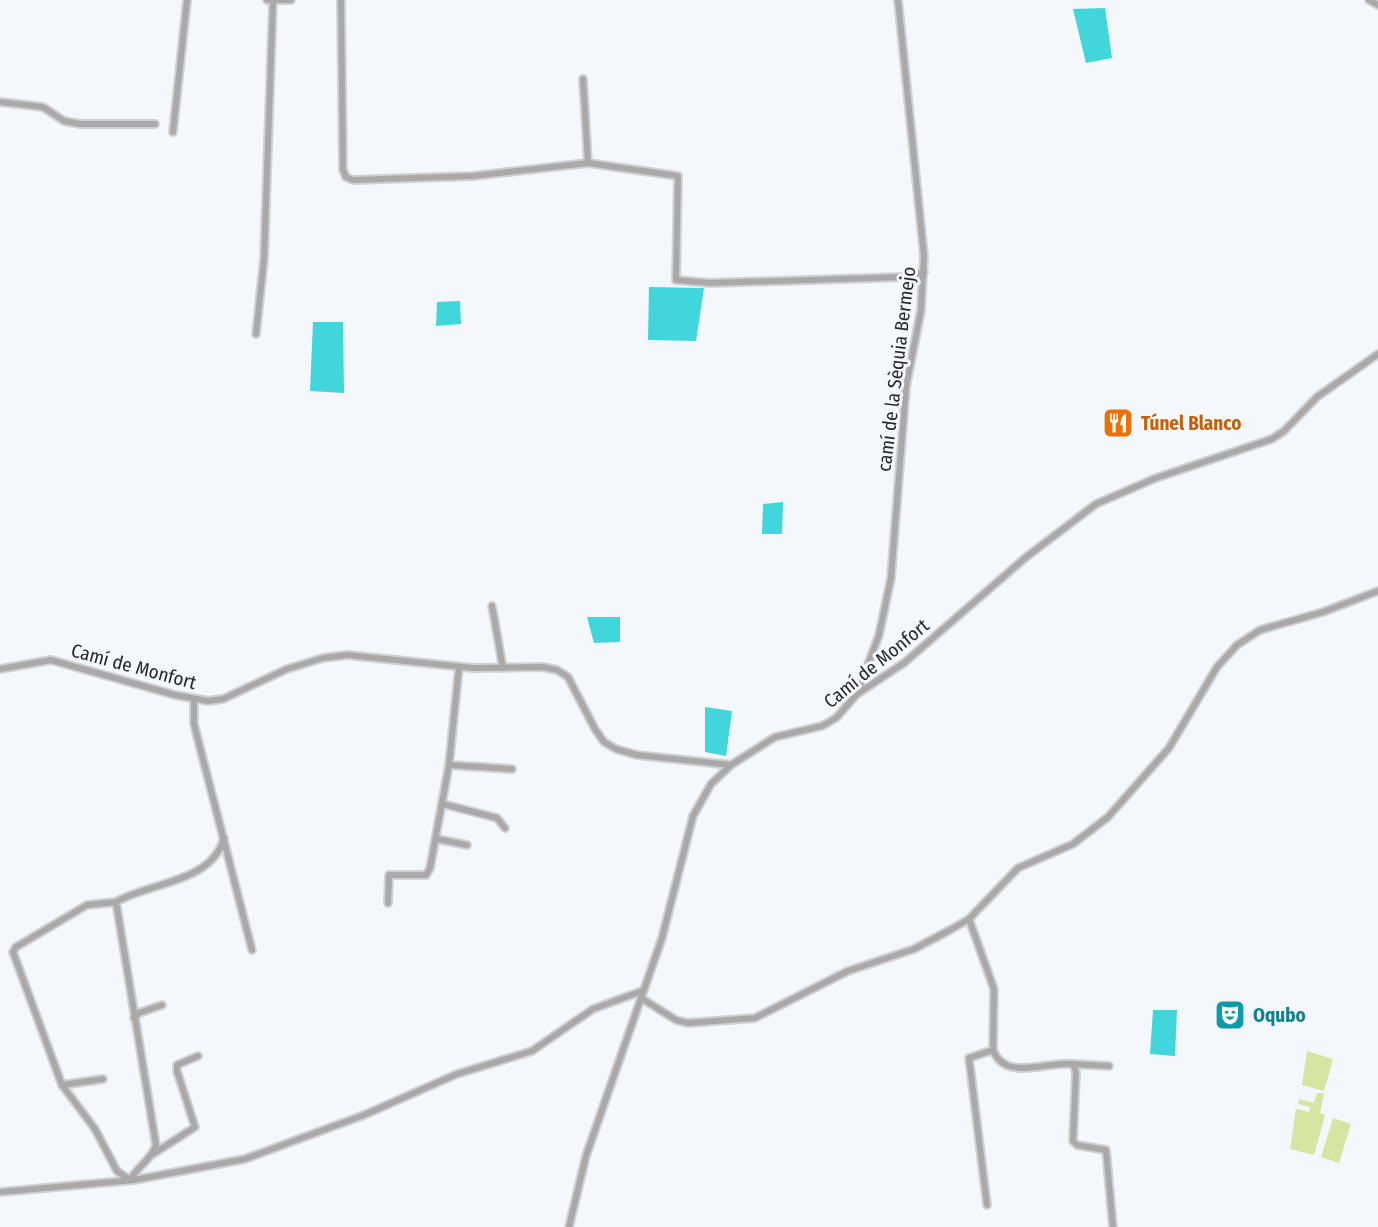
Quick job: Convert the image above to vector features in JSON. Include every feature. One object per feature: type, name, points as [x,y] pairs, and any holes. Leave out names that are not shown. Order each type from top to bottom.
[{"type":"street","points":[[173,132],[187,0]]},
{"type":"street","points":[[256,334],[264,260],[270,1],[291,0]]},
{"type":"street","points":[[341,0],[343,170],[346,177],[353,180],[450,177],[588,163],[678,176],[676,280],[710,283],[849,279],[904,277],[924,272]]},
{"type":"street","name":"camí de la Sèquia Bermejo","points":[[857,694],[880,635],[891,578],[906,387],[921,310],[924,272],[898,0]]},
{"type":"street","points":[[1369,0],[1378,5]]},
{"type":"street","points":[[583,79],[588,163]]},
{"type":"street","points":[[0,102],[43,107],[64,121],[80,124],[155,124]]},
{"type":"street","name":"Camí de Monfort","points":[[0,669],[51,660],[194,700],[223,699],[287,669],[323,658],[347,655],[458,667],[542,667],[568,677],[599,735],[616,749],[637,755],[731,765],[775,737],[821,726],[836,718],[857,694],[904,663],[1007,573],[1096,504],[1156,478],[1272,439],[1317,397],[1378,354]]},
{"type":"street","points":[[641,994],[676,1020],[688,1024],[736,1022],[755,1018],[848,971],[914,949],[968,919],[1018,868],[1073,844],[1108,817],[1169,748],[1217,667],[1237,645],[1260,630],[1323,612],[1378,591]]},
{"type":"street","points":[[492,606],[502,668]]},
{"type":"street","points":[[388,903],[389,875],[426,875],[430,868],[449,765],[458,667]]},
{"type":"street","points":[[194,700],[194,724],[252,950]]},
{"type":"street","points":[[449,765],[512,769]]},
{"type":"street","points":[[569,1227],[586,1156],[672,907],[693,816],[705,792],[731,765]]},
{"type":"street","points":[[443,804],[497,818],[505,828]]},
{"type":"street","points":[[130,1180],[117,1171],[95,1129],[62,1084],[13,952],[16,947],[87,905],[116,902],[173,882],[212,860],[220,852],[223,838]]},
{"type":"street","points":[[437,839],[467,845]]},
{"type":"street","points":[[116,902],[156,1145],[153,1154]]},
{"type":"street","points":[[968,919],[994,989],[993,1049],[996,1059],[1007,1067],[1073,1064],[1109,1066]]},
{"type":"street","points":[[0,1192],[130,1180],[215,1166],[264,1152],[364,1115],[457,1073],[532,1051],[593,1009],[641,994]]},
{"type":"street","points":[[134,1018],[139,1013],[162,1004]]},
{"type":"street","points":[[987,1206],[969,1058],[993,1049]]},
{"type":"street","points":[[130,1180],[138,1166],[195,1127],[177,1065],[198,1056]]},
{"type":"street","points":[[1073,1064],[1076,1072],[1073,1141],[1076,1145],[1105,1150],[1113,1227]]},
{"type":"street","points":[[62,1084],[103,1079]]},
{"type":"green space","points":[[1307,1051],[1333,1059],[1324,1091],[1302,1085]]},
{"type":"green space","points":[[1317,1093],[1324,1093],[1320,1113],[1325,1115],[1314,1155],[1290,1149],[1296,1109],[1309,1112],[1310,1107],[1298,1104],[1299,1099],[1314,1103]]},
{"type":"green space","points":[[1333,1118],[1351,1124],[1339,1163],[1321,1157]]},
{"type":"water","points":[[1105,8],[1112,58],[1086,63],[1073,9]]},
{"type":"water","points":[[649,287],[704,288],[696,341],[648,340]]},
{"type":"water","points":[[460,301],[461,324],[436,326],[437,302]]},
{"type":"water","points":[[313,322],[343,322],[344,393],[310,391]]},
{"type":"water","points":[[783,502],[782,534],[762,534],[763,504]]},
{"type":"water","points":[[587,617],[620,617],[620,642],[594,643]]},
{"type":"water","points":[[705,707],[732,711],[726,756],[705,752]]},
{"type":"water","points":[[1153,1010],[1177,1010],[1175,1056],[1150,1054]]},
{"type":"place","name":"Túnel Blanco","points":[[1118,423]]},
{"type":"place","name":"Oqubo","points":[[1230,1015]]}]
